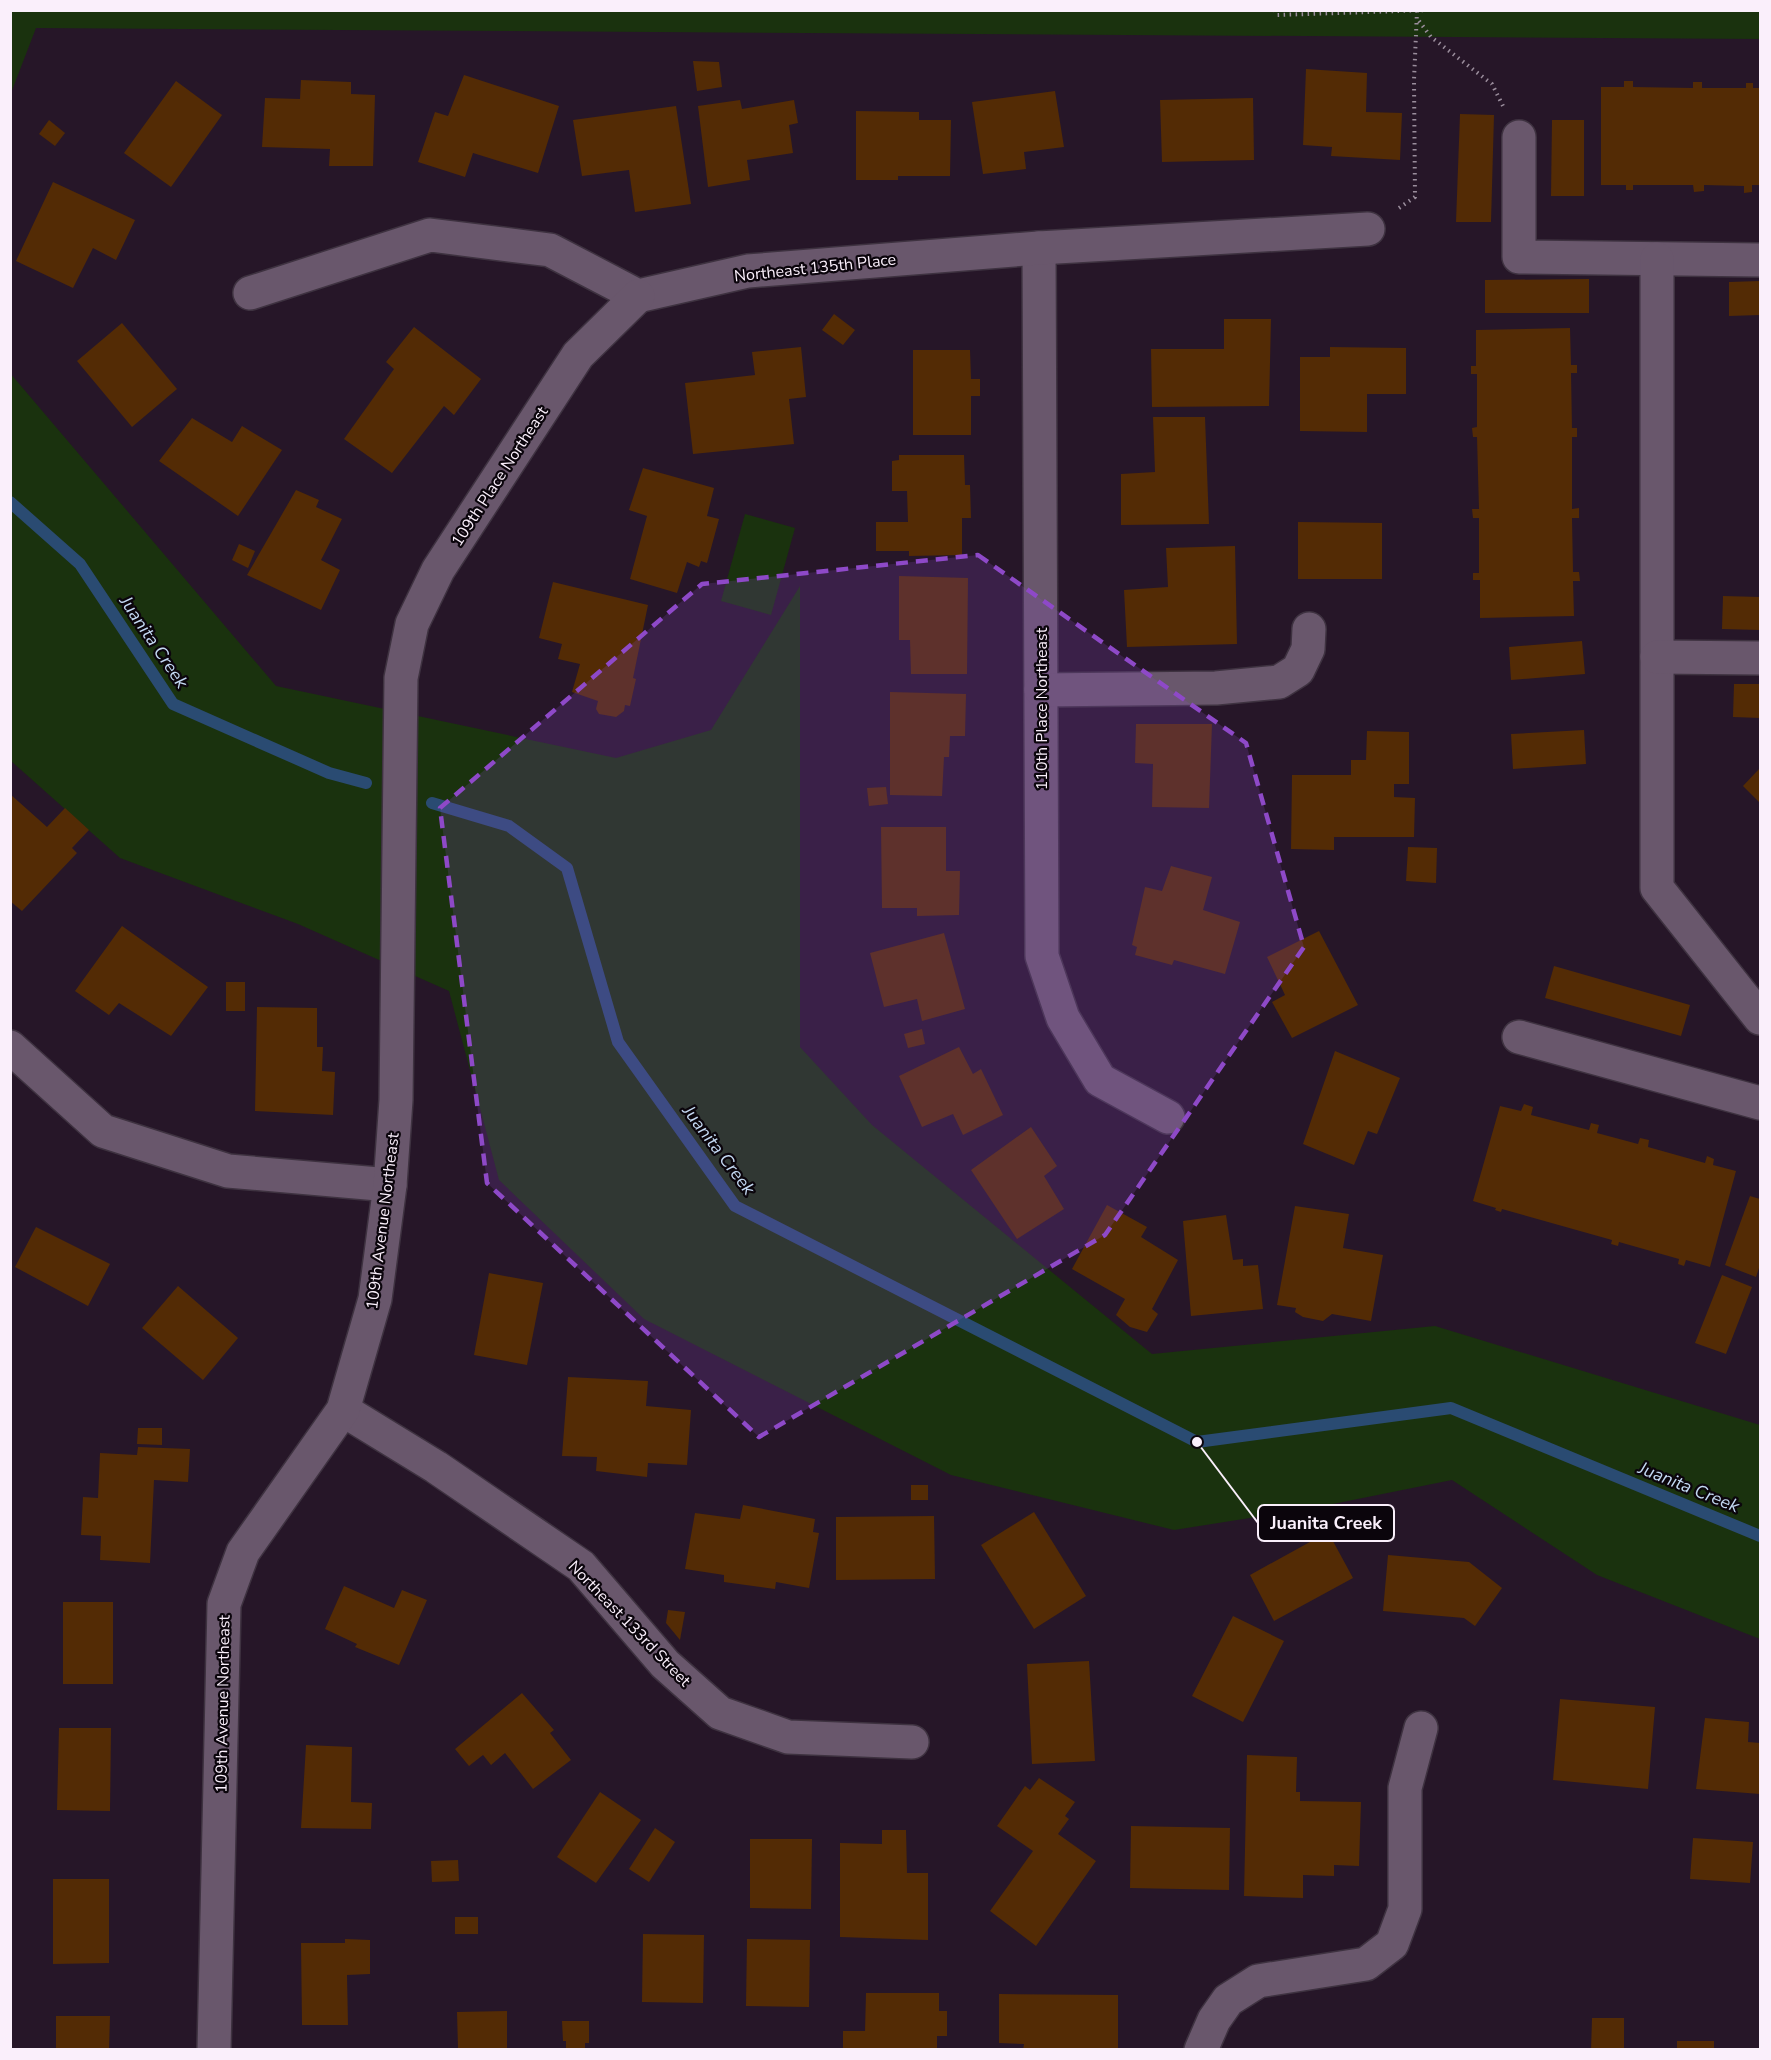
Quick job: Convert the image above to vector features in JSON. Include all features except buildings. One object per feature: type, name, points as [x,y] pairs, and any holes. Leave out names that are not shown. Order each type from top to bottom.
[{"type":"street","points":[[1519,137],[1519,257],[1761,260]]},
{"type":"street","name":"Northeast 135th Place","points":[[638,297],[748,271],[1040,248],[1368,229]]},
{"type":"street","points":[[250,293],[430,235],[550,250],[638,297]]},
{"type":"street","name":"110th Place Northeast","points":[[1040,248],[1042,956],[1063,1018],[1100,1080],[1168,1117]]},
{"type":"street","points":[[1657,259],[1657,888],[1761,1018]]},
{"type":"street","name":"109th Place Northeast","points":[[401,678],[412,624],[438,570],[578,355],[638,297]]},
{"type":"street","points":[[1041,690],[1216,688],[1279,682],[1298,670],[1308,649],[1309,629]]},
{"type":"street","points":[[1657,657],[1761,658]]},
{"type":"street","name":"109th Avenue Northeast","points":[[214,2049],[224,1604],[243,1552],[343,1410],[375,1299],[390,1185],[396,1100],[401,678]]},
{"type":"street","points":[[1519,1037],[1761,1103]]},
{"type":"street","points":[[10,1047],[103,1131],[228,1171],[390,1185]]},
{"type":"street","name":"Northeast 133rd Street","points":[[343,1410],[436,1467],[581,1566],[665,1664],[720,1713],[788,1737],[912,1742]]},
{"type":"street","points":[[1201,2049],[1214,2020],[1228,2000],[1258,1981],[1366,1964],[1392,1944],[1405,1909],[1405,1788],[1421,1728]]},
{"type":"path","points":[[1275,10],[1277,15],[1430,10]]},
{"type":"path","points":[[1368,229],[1415,197],[1414,80],[1419,21],[1417,11]]},
{"type":"path","points":[[1419,21],[1431,38],[1492,84],[1519,137]]},
{"type":"highlighted area","points":[[978,555],[1246,743],[1304,947],[1105,1235],[759,1437],[487,1183],[440,808],[702,584]]},
{"type":"green space","points":[[11,10],[1760,10],[1760,39],[36,28],[11,93]]},
{"type":"green space","points":[[10,373],[276,686],[616,758],[711,730],[800,586],[800,1047],[872,1125],[1152,1354],[1435,1326],[1760,1425],[1760,1639],[1597,1575],[1452,1480],[1313,1508],[1174,1530],[951,1475],[644,1319],[499,1180],[449,991],[298,924],[120,858],[11,761]]},
{"type":"green space","points":[[745,514],[795,528],[771,615],[721,601]]},
{"type":"waterway","name":"Juanita Creek","points":[[10,502],[80,564],[173,704],[329,773],[366,783]]},
{"type":"waterway","name":"Juanita Creek","points":[[432,803],[509,826],[567,868],[618,1042],[735,1206],[1197,1442],[1451,1408],[1760,1536]]},
{"type":"place","name":"Juanita Creek","points":[[1197,1442]]}]
